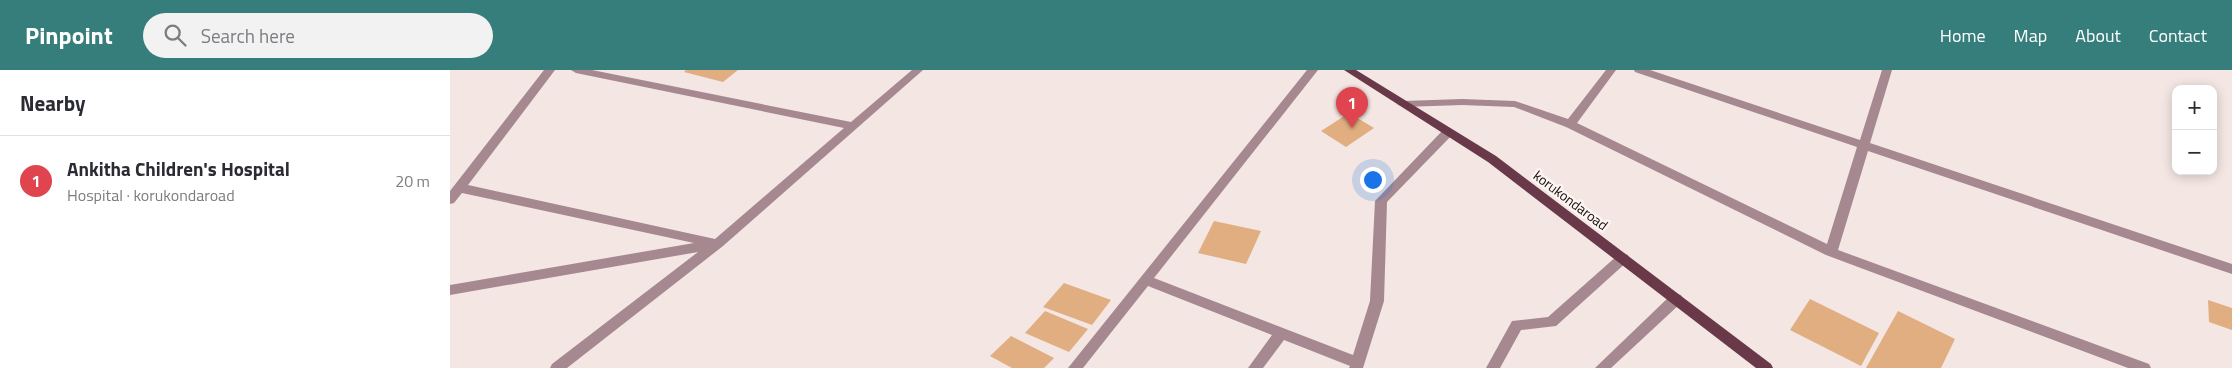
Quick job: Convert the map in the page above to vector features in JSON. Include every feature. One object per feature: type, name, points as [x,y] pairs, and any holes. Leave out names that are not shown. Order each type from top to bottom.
[{"type":"main road","name":"korukondaroad","points":[[1349,70],[1492,159],[1766,368]]},
{"type":"street","points":[[450,200],[550,70]]},
{"type":"street","points":[[576,70],[852,126]]},
{"type":"street","points":[[557,368],[718,243],[918,70]]},
{"type":"street","points":[[1075,368],[1313,70]]},
{"type":"street","points":[[1570,124],[1612,70]]},
{"type":"street","points":[[1639,70],[2232,269]]},
{"type":"street","points":[[1831,252],[1887,70]]},
{"type":"street","points":[[1403,104],[1462,102],[1515,104],[1570,124],[1831,252],[2144,368]]},
{"type":"street","points":[[1146,280],[1357,365],[1377,301],[1381,201],[1448,132]]},
{"type":"street","points":[[460,188],[718,243]]},
{"type":"street","points":[[450,290],[718,243]]},
{"type":"street","points":[[1493,368],[1517,325],[1550,322],[1623,258]]},
{"type":"street","points":[[1602,368],[1676,299]]},
{"type":"street","points":[[1255,368],[1281,333]]},
{"type":"building","points":[[686,70],[738,70],[723,82],[684,72]]},
{"type":"building","points":[[1349,113],[1374,128],[1346,147],[1321,131]]},
{"type":"building","points":[[1214,221],[1261,231],[1246,264],[1198,253]]},
{"type":"building","points":[[1064,283],[1111,300],[1092,325],[1043,307]]},
{"type":"building","points":[[1810,299],[1879,333],[1861,366],[1790,330]]},
{"type":"building","points":[[2208,300],[2232,308],[2232,330],[2209,322]]},
{"type":"building","points":[[1045,311],[1088,329],[1069,352],[1025,333]]},
{"type":"building","points":[[1898,311],[1955,339],[1941,368],[1866,368]]},
{"type":"building","points":[[1011,336],[1054,358],[1044,368],[1012,368],[990,356]]},
{"type":"place","name":"Ankitha Children's Hospital","points":[[1352,128]]}]
